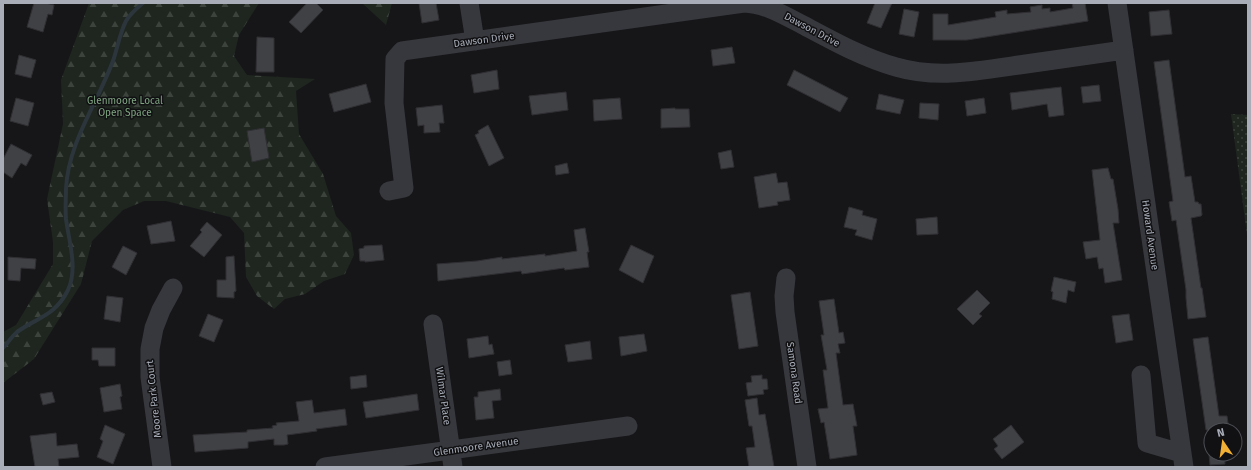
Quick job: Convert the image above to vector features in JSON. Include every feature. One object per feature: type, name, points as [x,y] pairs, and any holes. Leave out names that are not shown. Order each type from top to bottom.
[{"type":"street","points":[[469,3],[475,41]]},
{"type":"street","name":"Dawson Drive","points":[[390,191],[404,188],[394,103],[396,59],[402,51],[744,3],[756,4],[773,9],[851,50],[874,60],[897,68],[923,73],[962,73],[1124,50]]},
{"type":"street","name":"Howard Avenue","points":[[1118,3],[1182,460]]},
{"type":"street","name":"Samona Road","points":[[786,278],[784,296],[785,312],[807,467]]},
{"type":"street","name":"Moore Park Court","points":[[162,467],[150,377],[150,349],[154,328],[161,310],[173,288]]},
{"type":"street","name":"Wilmar Place","points":[[433,324],[452,458]]},
{"type":"street","points":[[1141,375],[1147,443],[1182,460]]},
{"type":"street","name":"Glenmoore Avenue","points":[[325,467],[452,458],[628,426]]},
{"type":"green space","name":"Glenmoore Local Open Space","points":[[89,3],[259,3],[239,35],[234,56],[247,75],[315,79],[296,91],[299,134],[323,174],[336,216],[351,233],[354,255],[345,274],[324,281],[305,294],[285,299],[274,309],[257,296],[246,277],[244,233],[230,217],[166,201],[144,201],[123,210],[92,241],[81,284],[34,359],[3,383],[3,332],[16,325],[53,264],[53,242],[47,199],[63,124],[61,80]]},
{"type":"green space","points":[[362,3],[392,3],[386,25]]},
{"type":"green space","points":[[1231,114],[1248,115],[1248,242]]},
{"type":"building","points":[[34,3],[54,5],[52,15],[48,14],[43,32],[27,27]]},
{"type":"building","points":[[307,3],[316,3],[323,10],[301,33],[289,22]]},
{"type":"building","points":[[419,3],[436,3],[439,20],[422,23]]},
{"type":"building","points":[[875,3],[892,3],[881,28],[867,23]]},
{"type":"building","points":[[1072,3],[1085,3],[1088,21],[967,40],[933,40],[933,14],[948,14],[948,25],[996,17],[995,12],[1007,10],[1007,14],[1031,12],[1030,7],[1042,5],[1042,9],[1050,8],[1050,12],[1073,8]]},
{"type":"building","points":[[904,9],[919,12],[914,37],[899,34]]},
{"type":"building","points":[[1169,10],[1172,34],[1151,36],[1149,12]]},
{"type":"building","points":[[257,37],[274,38],[274,72],[256,72]]},
{"type":"building","points":[[732,47],[735,63],[713,66],[711,50]]},
{"type":"building","points":[[19,55],[36,60],[31,78],[15,74]]},
{"type":"building","points":[[1169,60],[1185,177],[1191,176],[1195,202],[1201,204],[1202,215],[1191,218],[1206,317],[1188,319],[1186,290],[1176,220],[1172,221],[1169,202],[1173,201],[1154,62]]},
{"type":"building","points":[[497,70],[499,89],[474,93],[471,75]]},
{"type":"building","points":[[794,70],[848,98],[840,112],[787,85]]},
{"type":"building","points":[[366,84],[371,102],[334,112],[329,94]]},
{"type":"building","points":[[1099,85],[1101,101],[1083,103],[1081,87]]},
{"type":"building","points":[[1061,87],[1064,115],[1049,117],[1047,104],[1012,110],[1010,93]]},
{"type":"building","points":[[566,92],[568,110],[532,115],[529,96]]},
{"type":"building","points":[[879,94],[904,100],[900,114],[876,109]]},
{"type":"building","points":[[16,98],[34,103],[28,126],[10,121]]},
{"type":"building","points":[[620,98],[622,119],[594,121],[593,100]]},
{"type":"building","points":[[984,98],[986,113],[967,116],[965,101]]},
{"type":"building","points":[[920,103],[939,104],[938,120],[919,118]]},
{"type":"building","points":[[442,105],[444,123],[439,123],[440,132],[424,133],[424,125],[418,126],[416,108]]},
{"type":"building","points":[[661,109],[689,109],[690,127],[661,128]]},
{"type":"building","points":[[488,125],[504,158],[489,166],[475,135],[479,133],[478,131]]},
{"type":"building","points":[[264,128],[269,158],[252,162],[247,131]]},
{"type":"building","points":[[11,144],[32,155],[26,166],[21,163],[12,178],[3,172],[3,159]]},
{"type":"building","points":[[731,150],[734,167],[721,169],[718,153]]},
{"type":"building","points":[[567,163],[569,173],[556,175],[555,166]]},
{"type":"building","points":[[1108,168],[1111,179],[1113,179],[1118,209],[1119,223],[1113,223],[1122,280],[1105,283],[1103,268],[1099,269],[1097,257],[1086,259],[1083,242],[1100,240],[1092,170]]},
{"type":"building","points":[[776,173],[778,183],[787,182],[790,200],[777,202],[778,205],[759,208],[754,177]]},
{"type":"building","points":[[849,207],[863,211],[862,215],[877,219],[872,240],[855,235],[857,230],[844,227]]},
{"type":"building","points":[[937,217],[938,234],[917,235],[916,219]]},
{"type":"building","points":[[171,221],[175,241],[151,244],[147,226]]},
{"type":"building","points":[[207,222],[222,235],[204,257],[190,246],[202,232],[200,230]]},
{"type":"building","points":[[585,228],[589,252],[587,252],[589,267],[565,270],[564,268],[522,274],[521,271],[438,281],[437,264],[477,261],[502,257],[502,259],[545,254],[545,256],[577,251],[574,230]]},
{"type":"building","points":[[382,245],[384,260],[365,262],[360,261],[359,249],[364,248],[364,246]]},
{"type":"building","points":[[631,245],[654,256],[643,283],[619,270]]},
{"type":"building","points":[[123,246],[137,253],[126,275],[112,267]]},
{"type":"building","points":[[234,256],[236,291],[234,292],[234,298],[217,297],[217,280],[226,280],[226,257]]},
{"type":"building","points":[[8,257],[36,259],[35,269],[21,268],[20,281],[8,280]]},
{"type":"building","points":[[1054,277],[1076,282],[1074,292],[1068,290],[1066,303],[1052,299],[1053,292],[1051,291]]},
{"type":"building","points":[[977,290],[990,303],[979,314],[982,316],[973,325],[957,309]]},
{"type":"building","points":[[750,292],[758,346],[739,349],[731,295]]},
{"type":"building","points":[[107,296],[123,298],[120,322],[104,319]]},
{"type":"building","points":[[834,299],[839,333],[843,332],[845,343],[838,344],[840,353],[836,353],[843,405],[853,404],[857,426],[853,426],[857,455],[830,459],[824,422],[821,423],[818,409],[828,408],[823,370],[827,370],[821,335],[824,335],[819,301]]},
{"type":"building","points":[[208,314],[223,320],[214,342],[199,336]]},
{"type":"building","points":[[1129,314],[1133,340],[1116,343],[1112,316]]},
{"type":"building","points":[[644,334],[647,351],[621,356],[619,337]]},
{"type":"building","points":[[488,336],[489,345],[492,344],[494,354],[469,358],[467,339]]},
{"type":"building","points":[[1208,337],[1219,416],[1227,416],[1228,422],[1205,422],[1193,339]]},
{"type":"building","points":[[590,341],[592,359],[568,362],[565,345]]},
{"type":"building","points":[[92,348],[115,348],[115,366],[99,366],[98,360],[92,360]]},
{"type":"building","points":[[510,360],[512,374],[499,376],[497,362]]},
{"type":"building","points":[[366,375],[367,387],[351,389],[350,377]]},
{"type":"building","points":[[762,375],[762,379],[767,379],[768,389],[763,390],[764,394],[748,396],[746,383],[752,382],[751,376]]},
{"type":"building","points":[[120,384],[122,409],[104,412],[100,388]]},
{"type":"building","points":[[500,389],[501,400],[492,401],[494,418],[476,420],[474,397],[478,397],[478,392]]},
{"type":"building","points":[[52,392],[55,402],[43,405],[40,394]]},
{"type":"building","points":[[417,394],[419,410],[366,418],[363,402]]},
{"type":"building","points":[[757,398],[759,415],[765,414],[774,467],[749,467],[746,448],[755,447],[752,426],[749,426],[745,400]]},
{"type":"building","points":[[312,400],[314,413],[345,409],[347,425],[287,435],[288,444],[284,445],[274,445],[274,439],[248,442],[248,448],[195,452],[193,435],[247,432],[247,430],[273,428],[272,426],[277,425],[276,423],[299,421],[296,402]]},
{"type":"building","points":[[105,425],[125,434],[113,464],[97,457],[103,441],[100,439]]},
{"type":"building","points":[[1011,425],[1024,442],[1002,459],[994,449],[998,446],[993,439]]},
{"type":"building","points":[[56,433],[57,446],[77,444],[79,457],[58,459],[59,467],[35,467],[30,436]]},
{"type":"building","points":[[1210,462],[1225,462],[1225,464],[1210,465]]},
{"type":"waterway","points":[[3,348],[13,335],[52,311],[63,299],[68,290],[71,282],[73,264],[66,219],[66,189],[72,155],[85,122],[108,74],[126,21],[143,3]]}]
